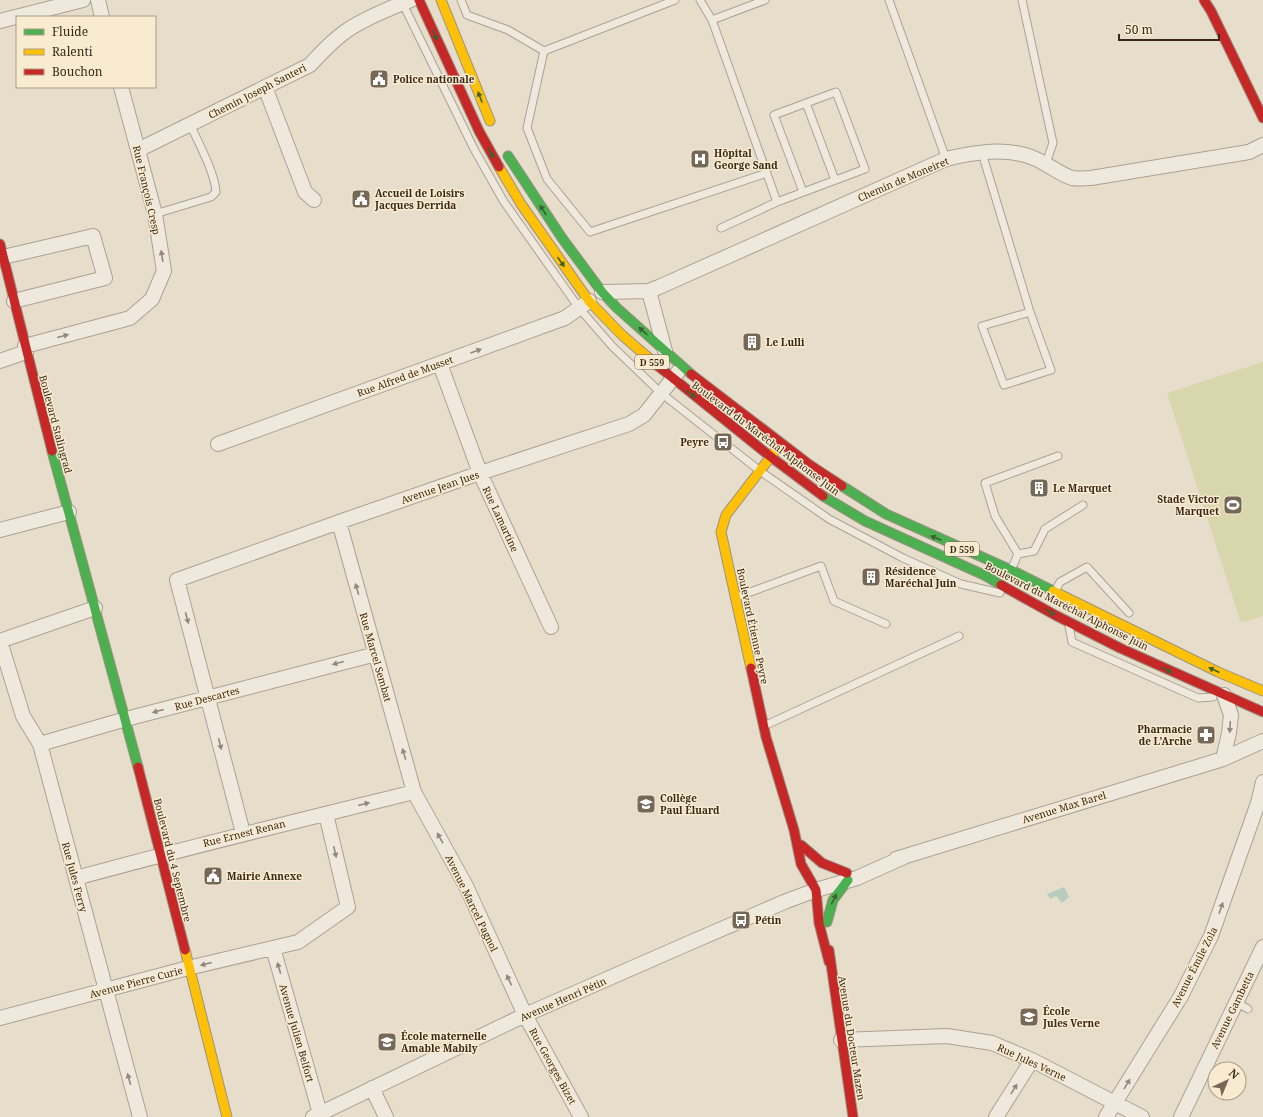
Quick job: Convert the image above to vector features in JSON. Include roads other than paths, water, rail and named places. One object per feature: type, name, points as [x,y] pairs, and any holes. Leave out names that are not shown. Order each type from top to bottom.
[{"type":"main road","name":"Boulevard du Maréchal Alphonse Juin","points":[[419,0],[492,156],[584,305],[622,335],[672,380],[825,498],[865,521],[986,576],[1016,594],[1120,648],[1263,712]]},
{"type":"main road","points":[[441,0],[485,111],[495,130]]},
{"type":"main road","points":[[1204,0],[1211,11],[1263,118]]},
{"type":"main road","name":"Boulevard du Maréchal Alphonse Juin","points":[[504,148],[562,238],[602,292],[617,308],[682,367],[823,473],[886,514],[1011,570],[1135,632],[1236,680],[1263,691]]},
{"type":"main road","name":"Boulevard Stalingrad","points":[[2,250],[5,284],[14,301],[68,512],[95,608]]},
{"type":"main road","name":"Boulevard Étienne Peyre","points":[[782,443],[726,515],[721,532],[764,726],[794,830],[801,864],[816,890]]},
{"type":"main road","name":"Boulevard du 4 Septembre","points":[[95,608],[126,719],[227,1117]]},
{"type":"main road","points":[[1236,680],[1263,680]]},
{"type":"main road","name":"Boulevard Étienne Peyre","points":[[794,830],[809,861],[816,890]]},
{"type":"main road","points":[[801,845],[814,859],[848,877],[833,900],[827,922]]},
{"type":"main road","name":"Avenue du Docteur Mazen","points":[[816,890],[827,922],[830,962],[853,1117]]},
{"type":"main road","name":"Avenue du Docteur Mazen","points":[[816,890],[819,923],[830,962]]},
{"type":"street","points":[[20,16],[83,0]]},
{"type":"street","points":[[98,0],[102,16]]},
{"type":"street","name":"Chemin Joseph Santeri","points":[[138,150],[310,64],[330,44],[349,29],[405,1]]},
{"type":"street","points":[[0,21],[16,17]]},
{"type":"street","points":[[265,87],[305,192],[314,200]]},
{"type":"street","name":"Rue François Cresp","points":[[0,361],[26,349],[130,318],[152,299],[164,271],[155,214],[121,88]]},
{"type":"street","name":"Chemin de Moneiret","points":[[602,292],[649,291],[946,159],[982,153],[999,152],[1025,155],[1073,178],[1091,178],[1249,152],[1263,145]]},
{"type":"street","points":[[2,250],[93,236],[105,278],[14,301]]},
{"type":"street","points":[[649,291],[666,352]]},
{"type":"street","name":"Rue Alfred de Musset","points":[[218,444],[565,318],[584,305]]},
{"type":"street","name":"Rue Lamartine","points":[[440,364],[480,473],[552,627]]},
{"type":"street","name":"Avenue Jean Jues","points":[[209,697],[177,580],[338,522],[629,424],[644,414],[682,367]]},
{"type":"street","points":[[0,530],[68,512]]},
{"type":"street","name":"Rue Marcel Sembat","points":[[338,522],[414,792]]},
{"type":"street","points":[[0,641],[95,608]]},
{"type":"street","name":"Rue Jules Ferry","points":[[0,641],[23,716],[40,744],[140,1117]]},
{"type":"street","name":"Rue Descartes","points":[[40,744],[126,719],[376,654]]},
{"type":"street","points":[[1224,695],[1231,716],[1224,759]]},
{"type":"street","points":[[209,697],[243,833]]},
{"type":"street","name":"Avenue Max Barel","points":[[816,890],[848,877],[858,868],[904,856],[1224,759],[1263,740]]},
{"type":"street","name":"Avenue Émile Zola","points":[[1106,1117],[1181,996],[1211,936],[1258,803],[1263,782]]},
{"type":"street","name":"Rue Ernest Renan","points":[[76,878],[160,854],[414,792]]},
{"type":"street","name":"Avenue Marcel Pagnol","points":[[414,792],[466,886],[525,1016]]},
{"type":"street","name":"Avenue Pierre Curie","points":[[0,1018],[188,968],[298,942],[348,907],[326,814]]},
{"type":"street","name":"Avenue Henri Pétin","points":[[318,1116],[372,1088],[525,1016],[734,923],[816,890]]},
{"type":"street","name":"Avenue Gambetta","points":[[1181,1117],[1198,1090],[1242,1005],[1263,946]]},
{"type":"street","name":"Avenue Julien Belfort","points":[[273,948],[318,1116]]},
{"type":"street","name":"Rue Georges Bizet","points":[[525,1016],[582,1117]]},
{"type":"street","name":"Rue Jules Verne","points":[[841,1040],[948,1036],[992,1043],[1032,1060],[1142,1117]]},
{"type":"street","points":[[996,1117],[1032,1060]]},
{"type":"street","points":[[372,1088],[386,1117]]},
{"type":"lane","points":[[461,0],[467,15],[508,30],[544,51]]},
{"type":"lane","points":[[544,51],[675,0]]},
{"type":"lane","points":[[700,0],[712,20],[777,202]]},
{"type":"lane","points":[[712,20],[765,0]]},
{"type":"lane","points":[[889,0],[946,159]]},
{"type":"lane","points":[[1022,0],[1052,143],[1046,164]]},
{"type":"lane","points":[[405,1],[470,142],[504,202],[584,305],[612,346],[661,393],[760,471],[829,519],[903,558],[961,584],[1001,593],[1040,598]]},
{"type":"lane","points":[[544,51],[527,128],[547,179],[590,232],[767,172]]},
{"type":"lane","points":[[722,228],[777,202],[865,169],[836,92],[774,115],[803,192]]},
{"type":"lane","points":[[806,103],[835,180]]},
{"type":"lane","points":[[155,214],[211,197],[216,192],[216,187],[209,167],[190,124]]},
{"type":"lane","points":[[982,153],[1030,312],[1050,370],[1004,385],[982,326],[1030,312]]},
{"type":"lane","points":[[1018,554],[995,516],[985,483],[1058,456]]},
{"type":"lane","points":[[1018,554],[1034,551],[1045,529],[1083,505]]},
{"type":"lane","points":[[1011,570],[1018,554]]},
{"type":"lane","points":[[735,597],[821,566],[834,601],[886,624]]},
{"type":"lane","points":[[1054,591],[1060,582],[1087,566],[1129,613]]},
{"type":"lane","points":[[1069,622],[1072,642],[1095,653],[1198,698],[1224,695]]},
{"type":"lane","points":[[1106,626],[1135,632]]},
{"type":"lane","points":[[764,726],[959,636]]},
{"type":"place","name":"Police nationale","points":[[379,79]]},
{"type":"place","name":"Hôpital George Sand","points":[[700,159]]},
{"type":"place","name":"Accueil de Loisirs Jacques Derrida","points":[[361,199]]},
{"type":"place","name":"Le Lulli","points":[[752,342]]},
{"type":"place","name":"Peyre","points":[[723,442]]},
{"type":"place","name":"Le Marquet","points":[[1039,488]]},
{"type":"place","name":"Stade Victor Marquet","points":[[1233,505]]},
{"type":"place","name":"Résidence Maréchal Juin","points":[[871,577]]},
{"type":"place","name":"Pharmacie de L'Arche","points":[[1206,735]]},
{"type":"place","name":"Collège Paul Éluard","points":[[646,804]]},
{"type":"place","name":"Mairie Annexe","points":[[213,876]]},
{"type":"place","name":"Pétin","points":[[741,920]]},
{"type":"place","name":"École Jules Verne","points":[[1029,1017]]},
{"type":"place","name":"École maternelle Amable Mabily","points":[[387,1042]]}]
